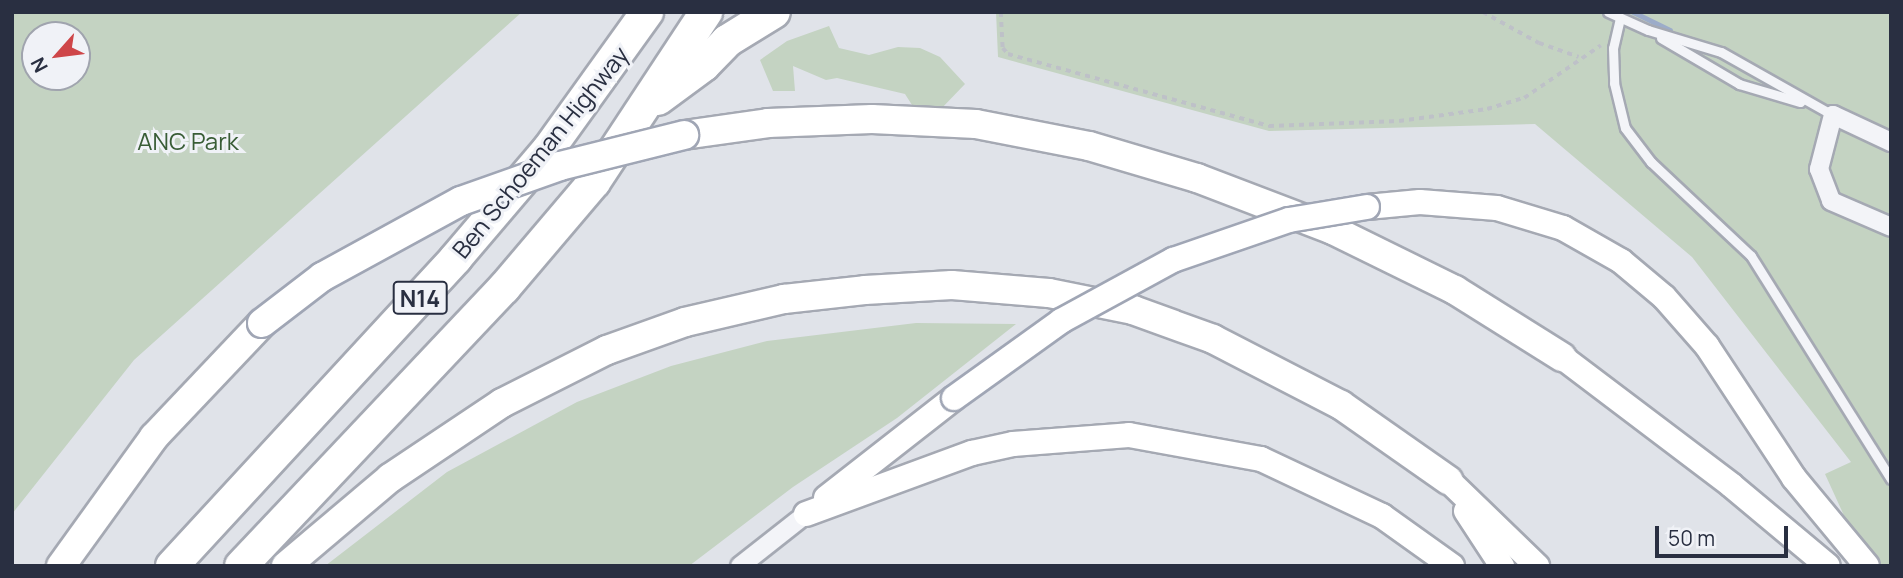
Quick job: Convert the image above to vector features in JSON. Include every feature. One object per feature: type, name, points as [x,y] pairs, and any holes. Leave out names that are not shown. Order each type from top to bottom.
[{"type":"highway","name":"Ben Schoeman Highway","points":[[172,566],[456,258],[548,150],[647,12]]},
{"type":"highway","name":"Ben Schoeman Highway","points":[[241,566],[504,288],[594,182],[706,12]]},
{"type":"highway","points":[[727,41],[747,12]]},
{"type":"highway","points":[[646,106],[675,89],[727,41],[774,12]]},
{"type":"main road","points":[[61,566],[154,437],[262,323],[322,277],[461,201],[560,166],[684,135],[768,123],[872,118],[976,124],[1089,146],[1197,178],[1333,230],[1455,289],[1562,357],[1731,485],[1828,566]]},
{"type":"main road","points":[[806,514],[954,398],[1061,321],[1173,260],[1289,220],[1367,207],[1420,202],[1497,208],[1563,228],[1621,261],[1664,298],[1707,346],[1794,478],[1867,566]]},
{"type":"main road","points":[[286,566],[390,478],[502,403],[607,350],[734,310],[784,299],[865,290],[951,285],[1025,291],[1133,310],[1213,338],[1340,405],[1448,480],[1537,566]]},
{"type":"main road","points":[[806,514],[972,453],[1024,443],[1129,435],[1261,459],[1382,516],[1452,566]]},
{"type":"main road","points":[[1448,480],[1502,566]]},
{"type":"street","points":[[1891,142],[1833,115],[1819,169],[1824,192],[1846,211],[1891,227]]},
{"type":"street","points":[[740,566],[806,514]]},
{"type":"lane","points":[[1608,12],[1648,30],[1721,52],[1833,115]]},
{"type":"lane","points":[[1620,18],[1613,48],[1616,103],[1625,128],[1656,168],[1751,256],[1891,480]]},
{"type":"lane","points":[[1648,30],[1739,84],[1813,106]]},
{"type":"path","points":[[1001,12],[1003,48],[1008,54],[1269,126],[1399,121],[1487,108],[1524,98],[1598,44],[1613,48]]},
{"type":"path","points":[[1483,12],[1539,43],[1580,57]]},
{"type":"green space","name":"ANC Park","points":[[12,12],[522,12],[134,360],[12,514]]},
{"type":"green space","points":[[996,12],[1891,12],[1891,566],[1881,566],[1852,533],[1825,474],[1851,462],[1692,257],[1535,124],[1269,131],[998,57]]},
{"type":"green space","points":[[829,26],[839,48],[869,55],[898,47],[920,48],[940,57],[965,84],[939,111],[919,116],[905,94],[837,78],[826,80],[793,66],[795,91],[773,91],[760,60],[787,41]]},
{"type":"green space","points":[[916,323],[1016,324],[897,418],[793,487],[689,566],[325,566],[447,472],[577,402],[671,366],[767,341]]},
{"type":"waterway","points":[[1633,12],[1670,30]]}]
